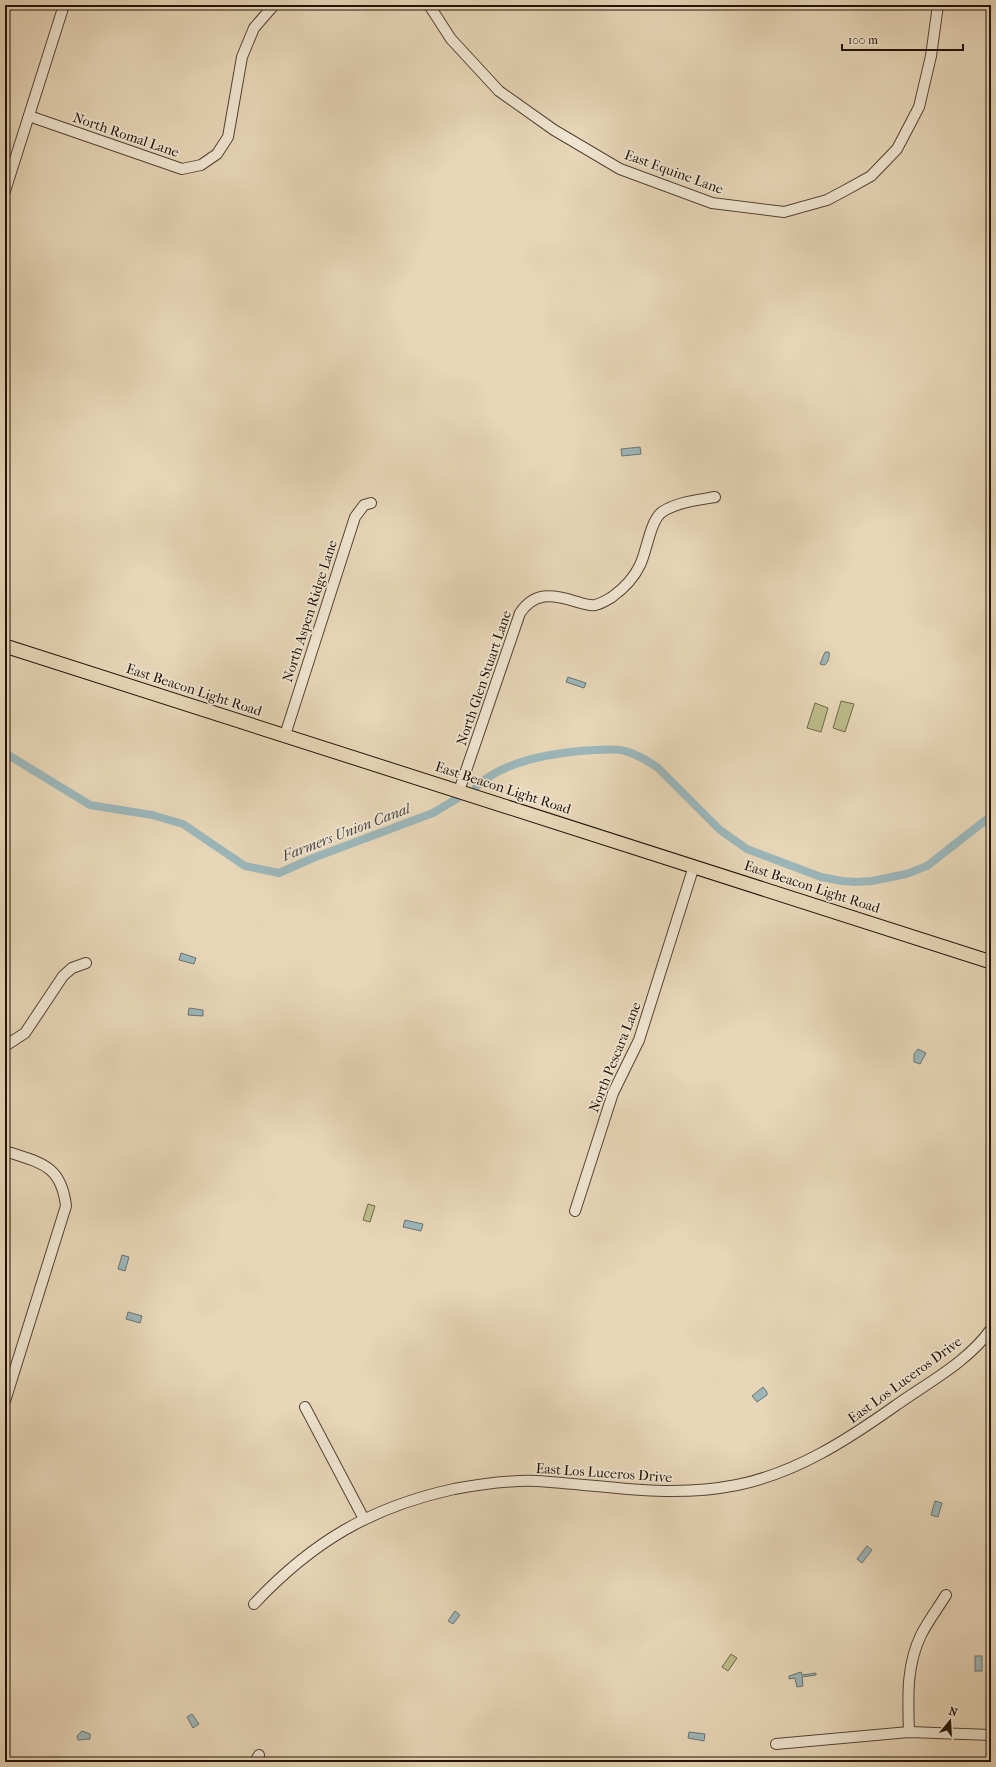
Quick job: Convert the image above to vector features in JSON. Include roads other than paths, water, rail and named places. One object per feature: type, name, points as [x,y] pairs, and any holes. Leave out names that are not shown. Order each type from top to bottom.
[{"type":"main road","name":"East Beacon Light Road","points":[[5,646],[991,962]]},
{"type":"street","points":[[5,191],[64,5]]},
{"type":"street","name":"North Romal Lane","points":[[29,116],[182,169],[201,165],[217,154],[228,137],[242,57],[254,28],[274,5]]},
{"type":"street","name":"East Equine Lane","points":[[429,5],[451,38],[499,91],[554,130],[614,165],[712,203],[784,212],[833,197],[871,176],[897,149],[919,107],[932,56],[938,5]]},
{"type":"street","name":"North Glen Stuart Lane","points":[[459,791],[520,613],[526,605],[534,599],[553,596],[586,605],[594,605],[612,596],[633,577],[640,565],[654,524],[661,513],[675,506],[715,496]]},
{"type":"street","name":"North Aspen Ridge Lane","points":[[285,735],[355,518],[364,505],[371,503]]},
{"type":"street","name":"North Pescara Lane","points":[[575,1211],[613,1093],[639,1040],[694,866]]},
{"type":"street","points":[[5,1046],[25,1033],[63,976],[72,968],[86,963]]},
{"type":"street","points":[[5,1151],[40,1163],[54,1172],[64,1190],[65,1210],[5,1401]]},
{"type":"street","name":"East Los Luceros Drive","points":[[254,1604],[273,1584],[302,1558],[337,1534],[364,1519],[398,1504],[440,1492],[484,1483],[534,1481],[661,1492],[698,1491],[738,1485],[774,1474],[836,1445],[879,1417],[958,1362],[984,1338],[991,1329]]},
{"type":"street","points":[[305,1407],[364,1519]]},
{"type":"street","points":[[909,1732],[908,1683],[913,1655],[922,1634],[946,1595]]},
{"type":"street","points":[[776,1744],[909,1732],[991,1735]]},
{"type":"water","points":[[640,447],[641,454],[622,456],[621,449]]},
{"type":"water","points":[[825,652],[829,652],[829,656],[828,662],[824,665],[820,664]]},
{"type":"water","points":[[568,677],[586,683],[584,688],[566,682]]},
{"type":"water","points":[[181,953],[196,958],[194,964],[179,960]]},
{"type":"water","points":[[189,1008],[203,1010],[203,1016],[188,1015]]},
{"type":"water","points":[[918,1049],[926,1053],[920,1064],[914,1062],[914,1054]]},
{"type":"water","points":[[405,1220],[423,1224],[421,1231],[403,1227]]},
{"type":"water","points":[[122,1255],[129,1257],[125,1271],[118,1269]]},
{"type":"water","points":[[128,1312],[142,1316],[140,1323],[126,1319]]},
{"type":"water","points":[[763,1387],[767,1392],[767,1395],[757,1402],[752,1396]]},
{"type":"water","points":[[935,1501],[942,1503],[938,1517],[931,1515]]},
{"type":"water","points":[[867,1546],[872,1550],[862,1563],[857,1559]]},
{"type":"water","points":[[455,1611],[460,1615],[453,1624],[448,1621]]},
{"type":"water","points":[[975,1656],[982,1656],[982,1671],[975,1671]]},
{"type":"water","points":[[801,1672],[802,1675],[816,1673],[816,1675],[802,1677],[803,1686],[797,1687],[795,1678],[789,1679],[789,1676]]},
{"type":"water","points":[[192,1714],[199,1724],[193,1728],[187,1717]]},
{"type":"water","points":[[82,1731],[90,1734],[90,1739],[78,1740],[77,1736]]},
{"type":"water","points":[[689,1732],[705,1734],[704,1741],[688,1738]]},
{"type":"waterway","name":"Farmers Union Canal","points":[[476,787],[501,770],[532,759],[548,755],[580,751],[610,749],[622,750],[638,756],[658,768],[720,830],[747,849],[821,877],[856,882],[872,881],[906,874],[927,866],[991,816]]},
{"type":"waterway","name":"Farmers Union Canal","points":[[5,753],[90,805],[152,815],[183,824],[245,866],[279,873],[313,858],[433,813],[458,798]]}]
